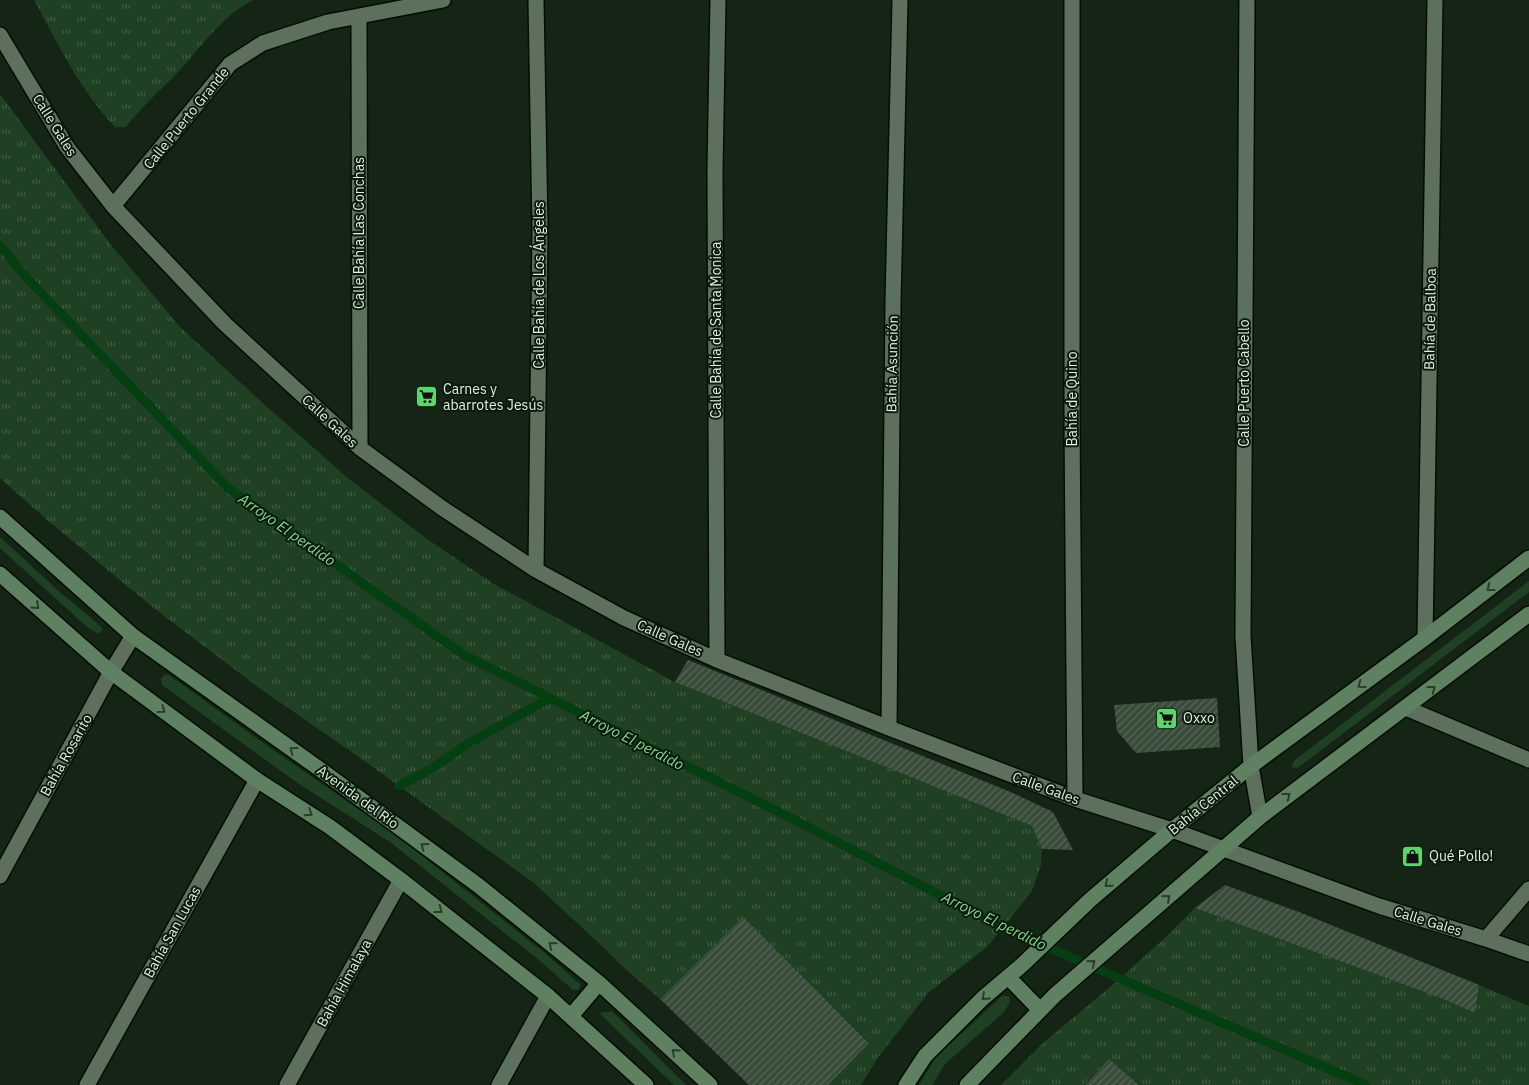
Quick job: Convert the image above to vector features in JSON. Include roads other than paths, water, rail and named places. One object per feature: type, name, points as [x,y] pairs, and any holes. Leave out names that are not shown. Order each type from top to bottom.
[{"type":"street","name":"Calle Puerto Grande","points":[[114,206],[230,64],[263,43],[328,22],[443,0]]},
{"type":"street","name":"Calle Bahía de Los Ángeles","points":[[536,0],[540,229],[536,570]]},
{"type":"street","name":"Calle Bahía de Santa Monica","points":[[717,660],[715,170],[718,0]]},
{"type":"street","name":"Bahía Asunción","points":[[889,728],[893,292],[900,0]]},
{"type":"street","name":"Bahía de Quino","points":[[1072,0],[1072,422],[1075,799]]},
{"type":"street","name":"Calle Puerto Cabello","points":[[1248,0],[1242,636],[1251,766],[1260,817]]},
{"type":"street","name":"Bahía de Balboa","points":[[1425,638],[1435,0]]},
{"type":"street","name":"Calle Bahía Las Conchas","points":[[359,17],[360,448]]},
{"type":"street","name":"Calle Gales","points":[[0,35],[67,147],[114,206],[225,324],[360,448],[442,508],[536,570],[624,618],[717,660],[889,728],[1075,799],[1172,830],[1379,906],[1529,954]]},
{"type":"street","name":"Avenida del Río","points":[[0,517],[133,636],[314,765],[471,881],[599,983],[710,1085]]},
{"type":"street","name":"Bahía Central","points":[[906,1085],[925,1056],[984,998],[1022,965],[1090,900],[1172,830],[1251,766],[1425,638],[1529,558]]},
{"type":"street","points":[[0,574],[111,672],[258,780],[330,827],[548,996],[646,1085]]},
{"type":"street","points":[[967,1085],[1055,995],[1260,817],[1529,614]]},
{"type":"street","name":"Bahía Rosarito","points":[[0,876],[111,672],[133,636]]},
{"type":"street","points":[[1406,708],[1529,760]]},
{"type":"street","name":"Bahía San Lucas","points":[[87,1085],[258,780]]},
{"type":"street","name":"Bahía Himalaya","points":[[287,1085],[400,880]]},
{"type":"street","points":[[1486,939],[1529,889]]},
{"type":"street","points":[[1008,977],[1040,1010]]},
{"type":"street","points":[[571,1016],[599,983]]},
{"type":"street","points":[[499,1085],[548,996]]},
{"type":"waterway","name":"Arroyo El perdido","points":[[0,245],[24,275],[228,488],[464,655],[779,812],[1010,931],[1366,1085]]},
{"type":"waterway","points":[[399,786],[434,767],[469,743],[550,698]]},
{"type":"place","name":"Carnes y abarrotes Jesús","points":[[427,397]]},
{"type":"place","name":"Oxxo","points":[[1167,718]]},
{"type":"place","name":"Qué Pollo!","points":[[1413,856]]}]
